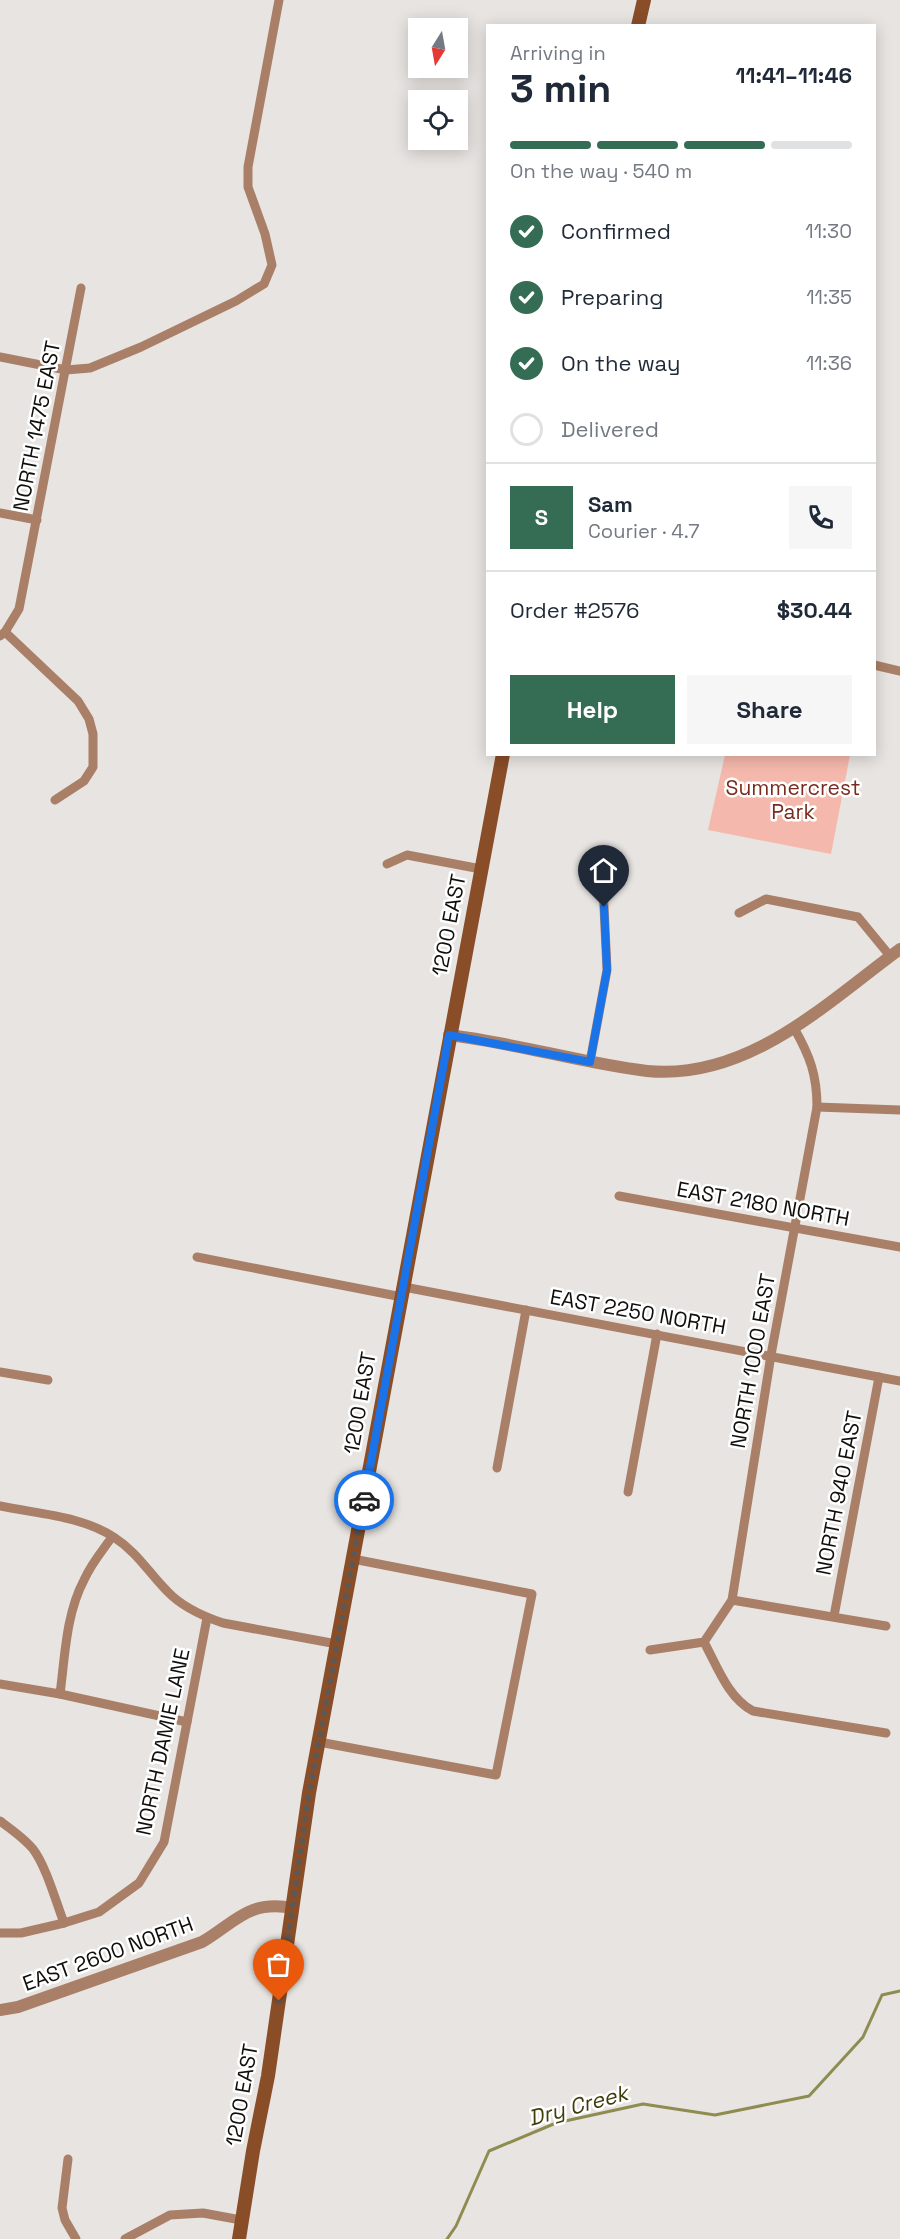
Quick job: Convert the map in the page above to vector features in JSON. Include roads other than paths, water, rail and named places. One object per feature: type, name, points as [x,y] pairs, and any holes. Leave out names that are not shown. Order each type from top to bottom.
[{"type":"main road","points":[[639,24],[644,0]]},
{"type":"main road","name":"1200 EAST","points":[[239,2239],[268,2076],[309,1793],[503,756]]},
{"type":"street","points":[[0,357],[66,370],[90,368],[141,347],[264,284],[272,265],[265,234],[248,186],[248,167],[279,0]]},
{"type":"street","name":"NORTH 1475 EAST","points":[[2,634],[19,609],[81,288]]},
{"type":"street","points":[[0,513],[37,520]]},
{"type":"street","points":[[2,634],[78,701],[89,718],[94,741],[93,767],[84,781],[55,801]]},
{"type":"street","points":[[876,665],[900,671]]},
{"type":"street","points":[[387,864],[407,855],[481,869]]},
{"type":"street","points":[[590,1062],[607,970],[603,886]]},
{"type":"street","points":[[449,1035],[650,1071],[712,1065],[753,1051],[794,1028],[895,952],[858,917],[766,899],[739,913]]},
{"type":"street","name":"NORTH 1000 EAST","points":[[704,1642],[732,1600],[771,1355],[817,1107],[817,1083],[811,1062],[794,1028]]},
{"type":"street","points":[[817,1107],[900,1110]]},
{"type":"street","name":"EAST 2180 NORTH","points":[[619,1196],[900,1247]]},
{"type":"street","name":"EAST 2250 NORTH","points":[[198,1257],[403,1292],[526,1310],[900,1381]]},
{"type":"street","points":[[497,1468],[526,1310]]},
{"type":"street","points":[[628,1492],[657,1334]]},
{"type":"street","points":[[0,1372],[48,1380]]},
{"type":"street","name":"NORTH 940 EAST","points":[[834,1616],[879,1377]]},
{"type":"street","points":[[0,1506],[89,1524],[112,1537],[136,1555],[168,1593],[207,1618],[222,1623],[337,1644]]},
{"type":"street","points":[[60,1694],[71,1616],[76,1599],[93,1563],[112,1537]]},
{"type":"street","points":[[319,1742],[496,1775],[532,1594],[353,1559]]},
{"type":"street","points":[[732,1600],[886,1626]]},
{"type":"street","name":"NORTH DAMIE LANE","points":[[0,1933],[21,1933],[99,1912],[139,1883],[164,1842],[207,1618]]},
{"type":"street","points":[[650,1650],[704,1642],[734,1697],[743,1706],[753,1711],[886,1733]]},
{"type":"street","points":[[0,1684],[60,1694],[187,1722]]},
{"type":"street","points":[[0,1821],[12,1829],[33,1850],[52,1888],[64,1923]]},
{"type":"street","name":"EAST 2600 NORTH","points":[[0,2010],[18,2007],[202,1942],[226,1928],[246,1911],[280,1905],[293,1908]]},
{"type":"street","points":[[68,2159],[62,2208],[65,2220],[76,2239]]},
{"type":"street","points":[[125,2239],[170,2215],[203,2212],[241,2220]]},
{"type":"waterway","name":"Dry Creek","points":[[447,2239],[456,2226],[489,2151],[556,2123],[643,2104],[715,2115],[809,2096],[863,2037],[882,1995],[900,1991]]},
{"type":"park label","name":"Summercrest Park","points":[[793,800]]}]
